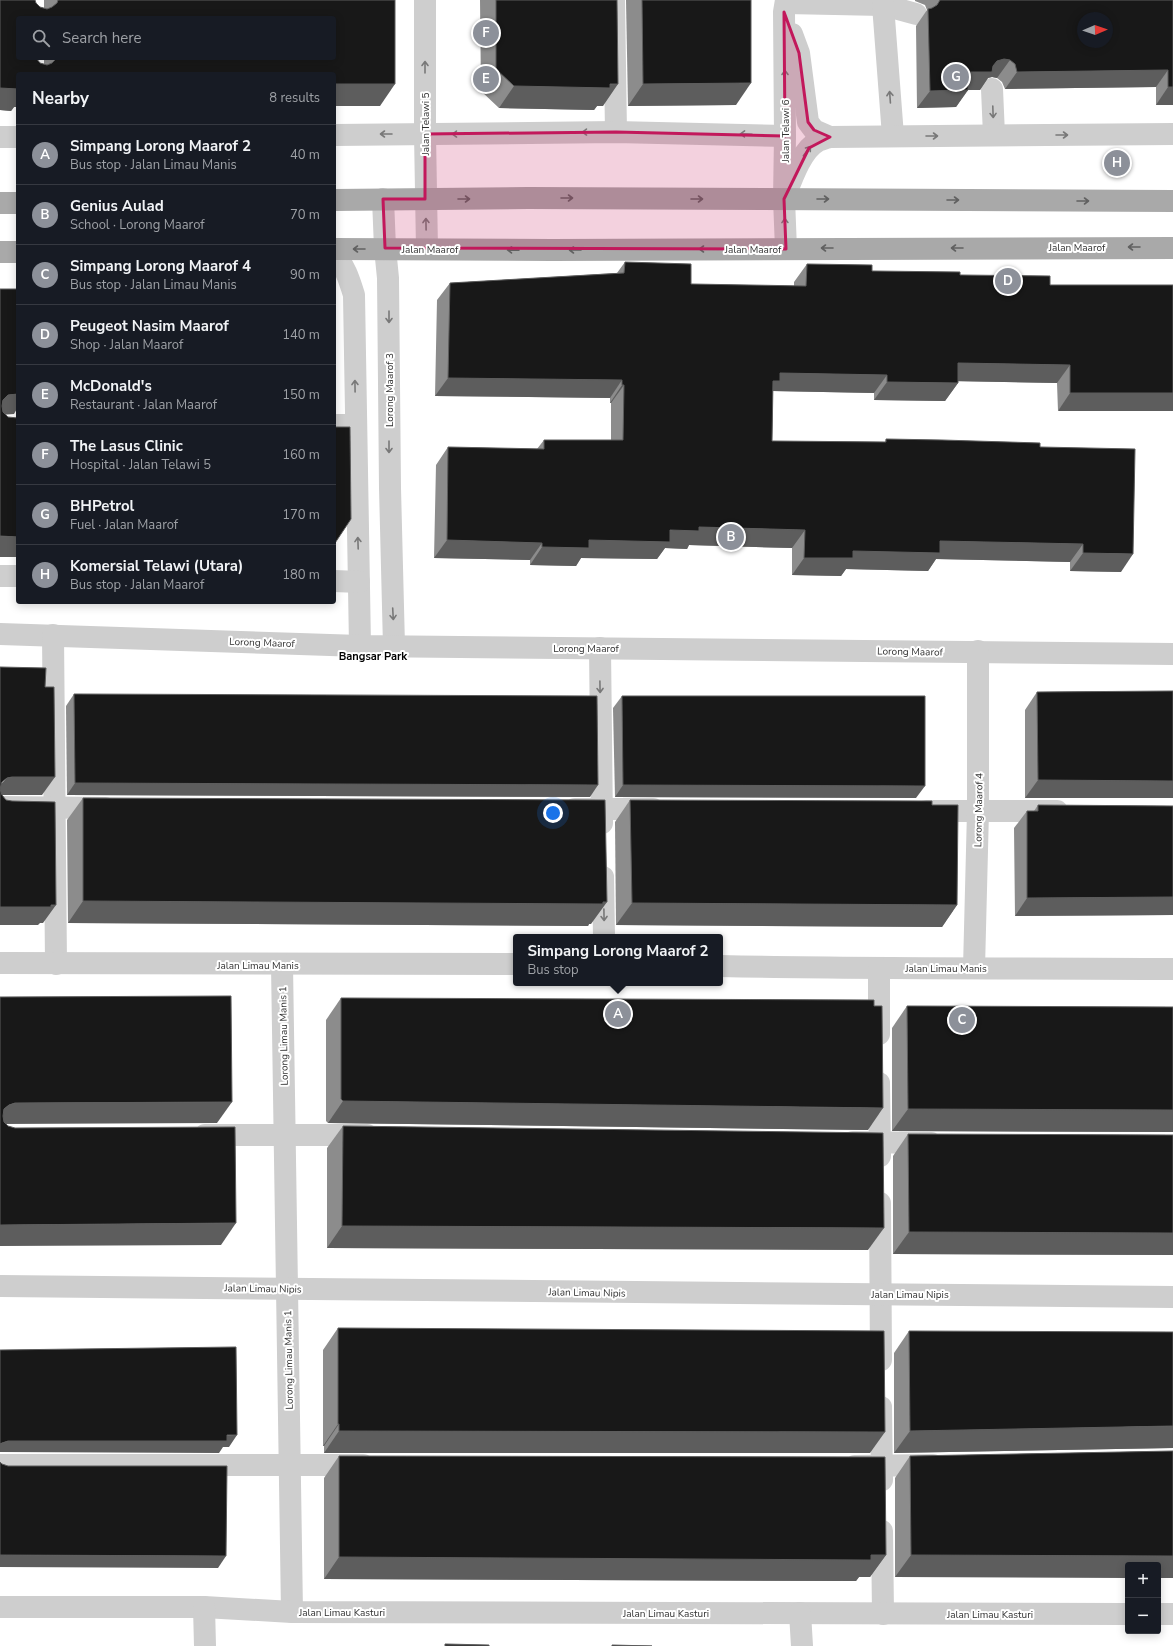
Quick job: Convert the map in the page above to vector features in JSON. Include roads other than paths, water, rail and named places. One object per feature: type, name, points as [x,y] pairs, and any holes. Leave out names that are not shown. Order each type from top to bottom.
[{"type":"main road","points":[[336,200],[784,199],[1173,201]]},
{"type":"main road","points":[[0,203],[16,203]]},
{"type":"main road","name":"Jalan Maarof","points":[[336,249],[560,250],[1173,248]]},
{"type":"main road","points":[[0,252],[16,252]]},
{"type":"street","name":"Jalan Telawi 5","points":[[425,0],[427,249]]},
{"type":"street","points":[[614,0],[616,132]]},
{"type":"street","points":[[785,5],[884,5],[916,14]]},
{"type":"street","name":"Jalan Telawi 6","points":[[785,5],[784,199],[786,249]]},
{"type":"street","name":"Jalan Telawi 6","points":[[785,5],[799,53],[808,122],[814,130],[830,137]]},
{"type":"street","points":[[884,5],[893,136]]},
{"type":"street","points":[[992,89],[994,135]]},
{"type":"street","points":[[336,135],[616,132],[785,136]]},
{"type":"street","points":[[784,199],[800,162],[809,148],[818,140],[830,137],[1173,134]]},
{"type":"street","points":[[0,137],[16,137]]},
{"type":"street","name":"Lorong Maarof 3","points":[[383,199],[384,248],[388,278],[394,646]]},
{"type":"street","points":[[336,256],[341,261],[349,277],[354,295],[360,646]]},
{"type":"street","points":[[336,425],[356,425]]},
{"type":"street","points":[[0,576],[16,576]]},
{"type":"street","points":[[336,581],[359,582]]},
{"type":"street","name":"Lorong Maarof","points":[[0,634],[360,646],[1173,654]]},
{"type":"street","points":[[53,635],[56,964]]},
{"type":"street","points":[[600,648],[604,934]]},
{"type":"street","name":"Lorong Maarof 4","points":[[974,968],[978,811],[978,652]]},
{"type":"street","points":[[0,807],[126,808]]},
{"type":"street","points":[[554,809],[672,810]]},
{"type":"street","points":[[908,811],[1079,811]]},
{"type":"street","name":"Jalan Limau Manis","points":[[0,963],[282,965],[513,964]]},
{"type":"street","name":"Lorong Limau Manis 1","points":[[282,965],[292,1612]]},
{"type":"street","name":"Jalan Limau Manis","points":[[723,966],[879,969],[1173,969]]},
{"type":"street","points":[[879,969],[883,1614]]},
{"type":"street","points":[[182,1136],[386,1136]]},
{"type":"street","points":[[832,1142],[951,1143]]},
{"type":"street","name":"Jalan Limau Nipis","points":[[0,1286],[816,1295],[880,1294],[1173,1297]]},
{"type":"street","points":[[834,1466],[952,1464]]},
{"type":"street","points":[[0,1465],[386,1466]]},
{"type":"street","name":"Jalan Limau Kasturi","points":[[0,1607],[204,1608],[292,1612],[1125,1614]]},
{"type":"street","points":[[204,1608],[205,1646]]},
{"type":"street","points":[[800,1613],[802,1646]]},
{"type":"street","points":[[1161,1614],[1173,1614]]},
{"type":"place","name":"The Lasus Clinic","points":[[486,33]]},
{"type":"place","name":"BHPetrol","points":[[956,77]]},
{"type":"place","name":"McDonald's","points":[[486,79]]},
{"type":"place","name":"Komersial Telawi (Utara)","points":[[1117,163]]},
{"type":"place","name":"Peugeot Nasim Maarof","points":[[1008,281]]},
{"type":"place","name":"Genius Aulad","points":[[731,537]]},
{"type":"place","name":"Simpang Lorong Maarof 2","points":[[618,1014]]},
{"type":"place","name":"Simpang Lorong Maarof 4","points":[[962,1020]]},
{"type":"district","name":"Bangsar Park","points":[[373,656]]}]
